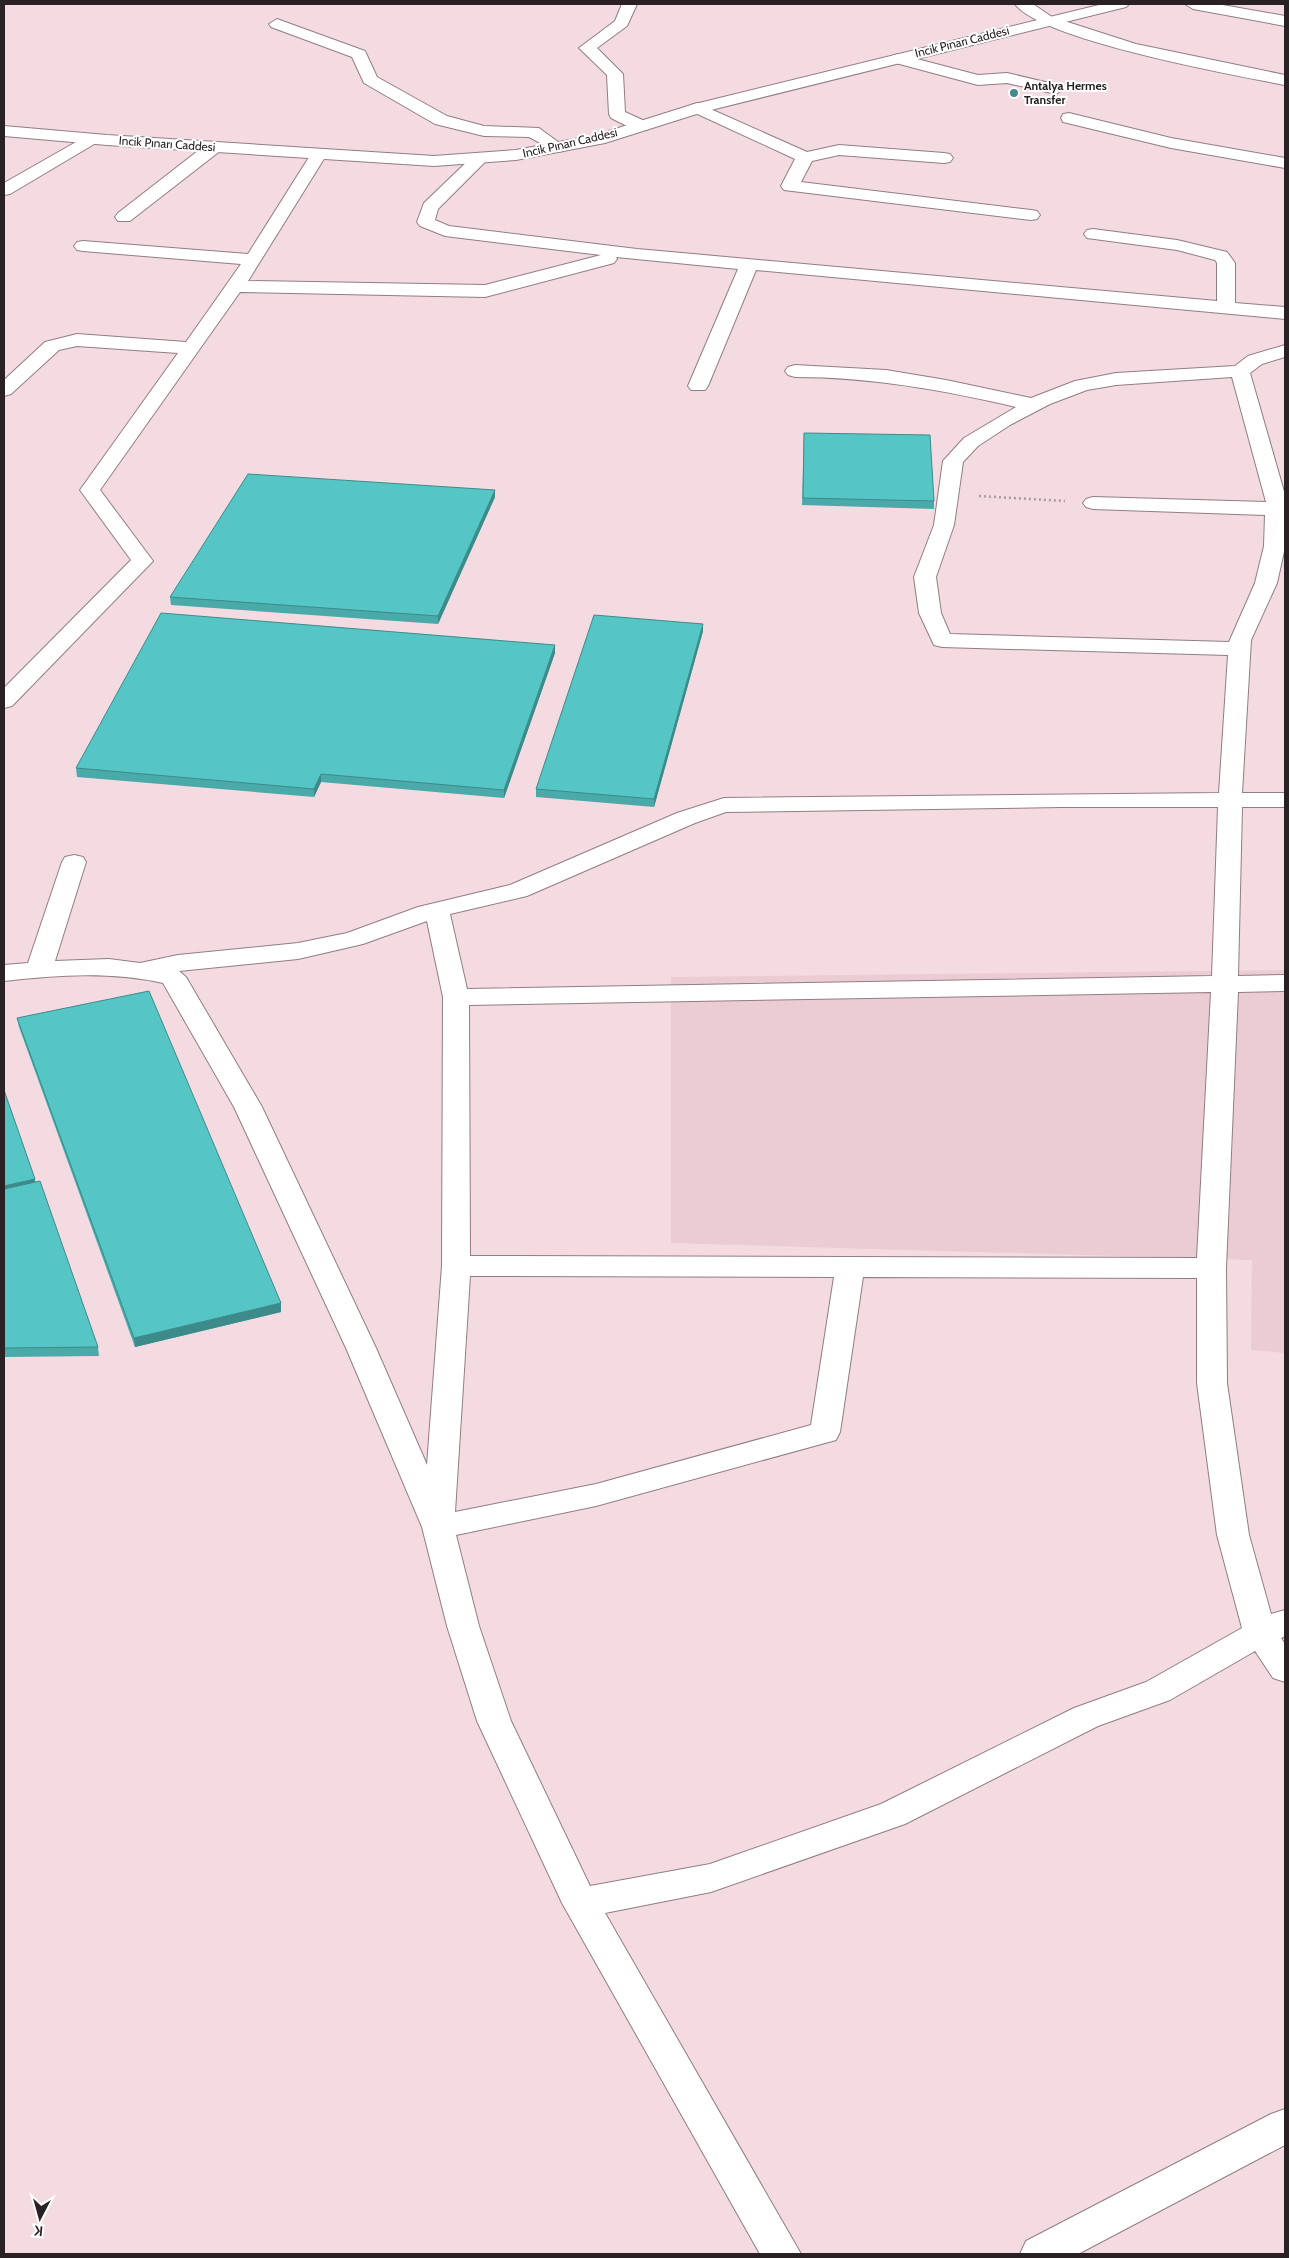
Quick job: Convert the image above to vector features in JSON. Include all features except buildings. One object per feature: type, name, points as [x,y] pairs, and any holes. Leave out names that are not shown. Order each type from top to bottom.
[{"type":"street","points":[[629,4],[622,23],[587,48],[615,74],[617,114],[641,126]]},
{"type":"street","points":[[1023,4],[1047,20],[1132,48],[1285,80]]},
{"type":"street","name":"Incik Pınarı Caddesi","points":[[4,131],[90,139],[434,160],[516,155],[599,139],[697,108],[1047,20],[1120,4]]},
{"type":"street","points":[[1193,4],[1285,21]]},
{"type":"street","points":[[277,24],[359,54],[370,80],[441,120],[484,131],[532,132],[557,147]]},
{"type":"street","points":[[898,59],[978,80],[1007,78],[1056,89]]},
{"type":"street","points":[[697,108],[806,158],[839,150],[944,158]]},
{"type":"street","points":[[1069,118],[1171,143],[1285,163]]},
{"type":"street","points":[[4,190],[90,139]]},
{"type":"street","points":[[124,217],[214,147]]},
{"type":"street","points":[[4,701],[142,561],[90,490],[253,260],[319,154]]},
{"type":"street","points":[[482,158],[430,207],[426,222],[445,231],[637,254],[1285,313]]},
{"type":"street","points":[[806,158],[790,186],[1031,216]]},
{"type":"street","points":[[1093,234],[1177,245],[1221,256],[1226,263],[1226,308]]},
{"type":"street","points":[[83,246],[253,260]]},
{"type":"street","points":[[235,286],[485,291],[581,264],[637,254]]},
{"type":"street","points":[[698,386],[749,264]]},
{"type":"street","points":[[4,390],[52,346],[77,340],[191,348]]},
{"type":"street","points":[[1239,649],[942,640],[930,613],[925,577],[944,525],[953,461],[971,442],[1003,421],[1082,385],[1116,379],[1240,371],[1256,360],[1285,351]]},
{"type":"street","points":[[795,371],[830,370],[904,379],[1035,405]]},
{"type":"street","points":[[1240,371],[1279,502],[1275,546],[1266,583],[1240,640],[1239,649],[1230,800],[1211,1268],[1214,1392],[1233,1535],[1273,1627],[1285,1668]]},
{"type":"street","points":[[1093,503],[1279,502]]},
{"type":"street","points":[[144,969],[178,963],[298,951],[354,938],[437,910],[518,891],[686,818],[724,805],[1061,800],[1285,800]]},
{"type":"street","points":[[39,970],[74,862]]},
{"type":"street","points":[[437,910],[456,996],[456,1266],[438,1527]]},
{"type":"street","points":[[4,973],[92,965],[144,969],[173,977],[248,1107],[361,1348],[438,1527],[462,1626],[494,1721],[580,1903],[782,2254]]},
{"type":"street","points":[[456,996],[1285,983]]},
{"type":"street","points":[[456,1266],[1211,1268]]},
{"type":"street","points":[[438,1527],[596,1495],[824,1432],[850,1267]]},
{"type":"street","points":[[580,1903],[711,1878],[893,1814],[1086,1717],[1158,1691],[1273,1627]]},
{"type":"street","points":[[1040,2254],[1285,2126]]},
{"type":"path","points":[[948,494],[1093,503]]},
{"type":"shaded area","points":[[1285,970],[1285,1353],[1251,1350],[1252,1260],[671,1243],[671,977]]},
{"type":"place","name":"Antalya Hermes Transfer","points":[[1014,93]]}]
